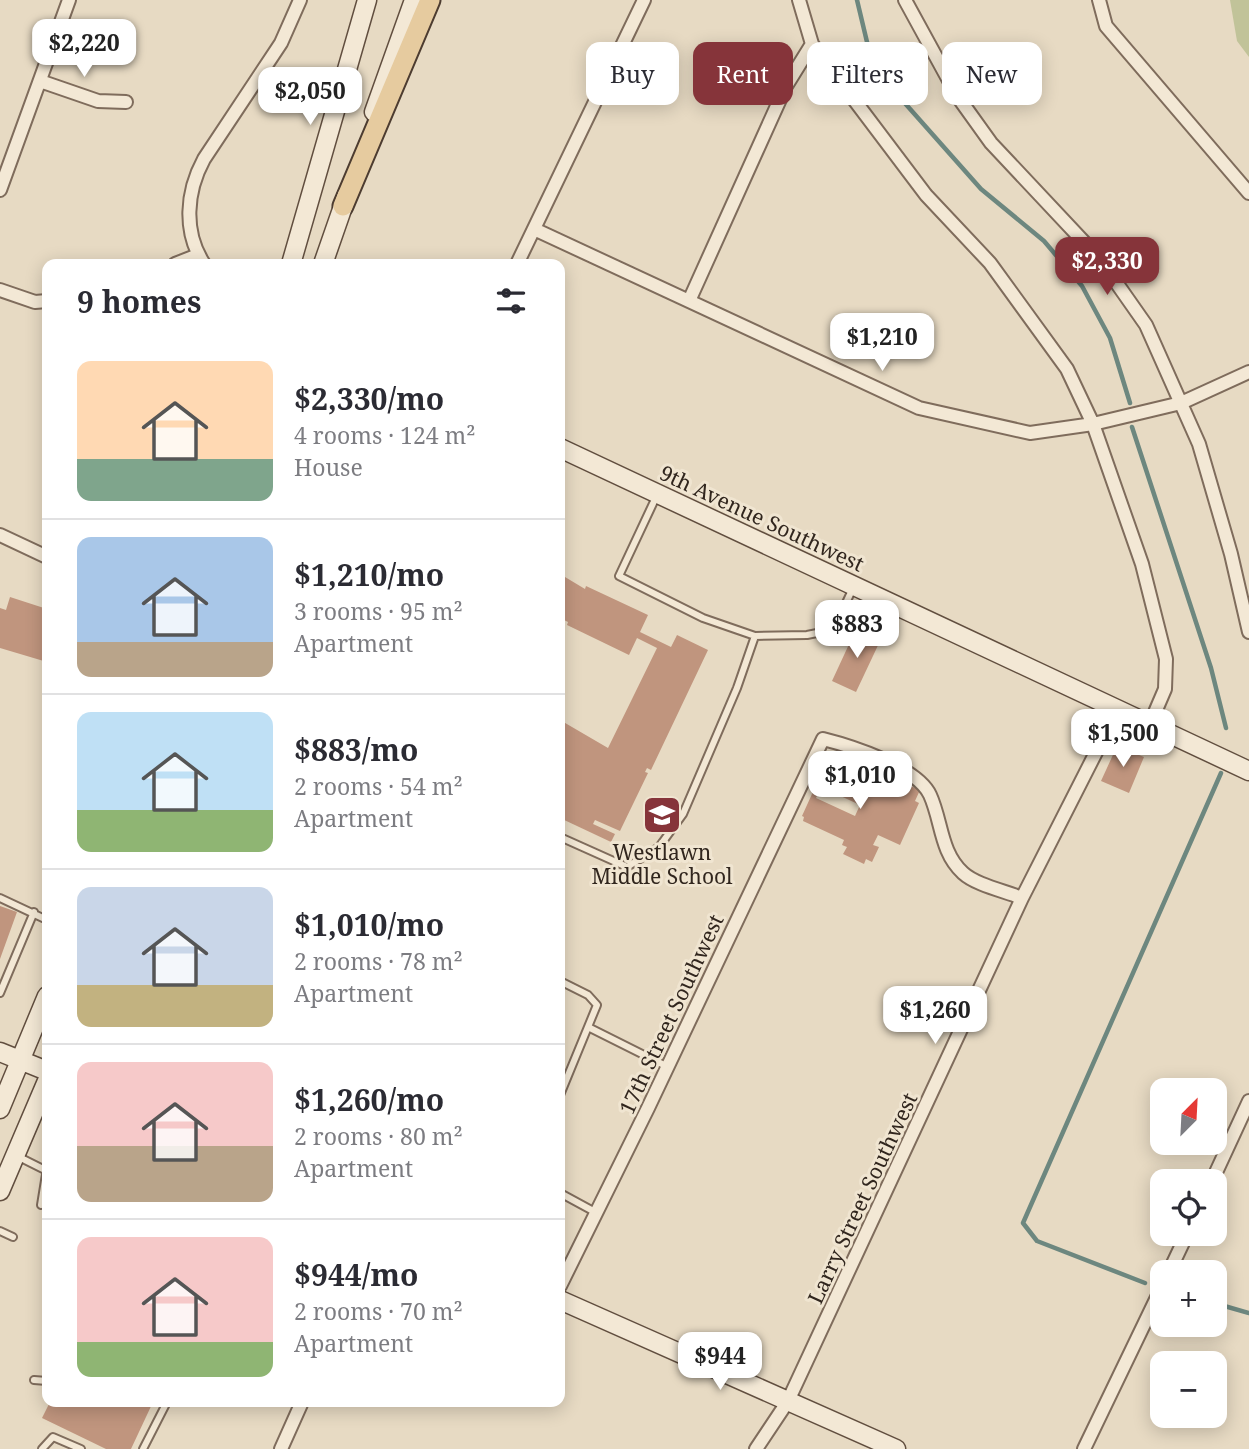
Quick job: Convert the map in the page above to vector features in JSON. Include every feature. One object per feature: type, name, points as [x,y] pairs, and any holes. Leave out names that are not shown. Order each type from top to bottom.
[{"type":"main road","points":[[292,259],[368,0]]},
{"type":"main road","points":[[325,259],[414,0]]},
{"type":"main road","points":[[343,206],[430,0]]},
{"type":"main road","name":"9th Avenue Southwest","points":[[565,450],[1249,771]]},
{"type":"main road","points":[[0,1109],[42,1008]]},
{"type":"main road","points":[[0,1052],[42,1069]]},
{"type":"main road","points":[[0,1191],[42,1093]]},
{"type":"main road","points":[[565,1302],[896,1449]]},
{"type":"street","points":[[0,190],[69,0]]},
{"type":"street","points":[[201,259],[189,219],[191,194],[200,167],[281,43],[300,0]]},
{"type":"street","points":[[519,259],[644,0]]},
{"type":"street","points":[[799,0],[811,42]]},
{"type":"street","points":[[905,0],[958,97],[991,143],[1100,258],[1146,325],[1199,444],[1231,554],[1249,632]]},
{"type":"street","points":[[1099,0],[1106,26],[1249,193]]},
{"type":"street","points":[[689,301],[786,86],[807,52]]},
{"type":"street","points":[[40,81],[98,101],[125,102]]},
{"type":"street","points":[[858,105],[926,195],[990,263],[1020,302],[1067,369],[1093,424],[1142,564],[1166,659],[1165,689],[1150,724]]},
{"type":"street","points":[[534,229],[919,408],[1030,433],[1093,424],[1181,403],[1249,372]]},
{"type":"street","points":[[0,290],[35,302],[42,301]]},
{"type":"street","points":[[0,535],[42,554]]},
{"type":"street","name":"Larry Street Southwest","points":[[756,1449],[789,1401],[1022,898],[1118,709]]},
{"type":"street","name":"17th Street Southwest","points":[[565,1276],[668,1067],[823,738],[850,746],[913,775],[929,793],[948,855],[964,875],[1022,898]]},
{"type":"street","points":[[1218,1169],[1249,1101]]},
{"type":"street","points":[[1084,1449],[1150,1312]]},
{"type":"street","points":[[281,1449],[300,1407]]},
{"type":"lane","points":[[657,495],[619,576],[703,618],[755,636],[807,635],[832,628],[854,587]]},
{"type":"lane","points":[[565,839],[627,867],[659,847],[683,814],[737,688],[755,636]]},
{"type":"lane","points":[[0,898],[42,917]]},
{"type":"lane","points":[[0,993],[34,912]]},
{"type":"lane","points":[[565,983],[584,992],[597,1005],[565,1085]]},
{"type":"lane","points":[[590,1028],[668,1067]]},
{"type":"lane","points":[[15,1155],[42,1168]]},
{"type":"lane","points":[[565,1197],[596,1213]]},
{"type":"lane","points":[[41,1205],[42,1199]]},
{"type":"lane","points":[[0,1231],[13,1237]]},
{"type":"lane","points":[[34,1380],[42,1381]]},
{"type":"lane","points":[[143,1449],[164,1407]]},
{"type":"lane","points":[[42,1449],[53,1437],[81,1449]]},
{"type":"green space","points":[[1230,0],[1249,0],[1249,57],[1237,41]]},
{"type":"building","points":[[565,577],[585,589],[586,586],[648,615],[640,632],[671,647],[677,635],[708,650],[651,770],[647,768],[645,772],[648,773],[620,831],[595,820],[593,824],[615,834],[611,842],[565,820],[565,723],[608,748],[657,648],[637,638],[629,655],[567,625],[568,622],[565,620]]},
{"type":"building","points":[[10,597],[42,607],[42,661],[0,648],[0,608],[6,610]]},
{"type":"building","points":[[857,627],[881,639],[856,692],[832,681]]},
{"type":"building","points":[[1117,746],[1144,757],[1129,793],[1101,781]]},
{"type":"building","points":[[827,761],[899,794],[904,783],[920,790],[915,801],[919,803],[900,845],[878,835],[873,845],[879,847],[872,862],[866,859],[864,864],[843,854],[847,847],[842,845],[844,840],[803,821],[802,816]],"holes":[[[821,787],[860,805],[855,816],[816,798]]]},
{"type":"building","points":[[0,906],[17,912],[0,959]]},
{"type":"building","points":[[48,1407],[151,1407],[131,1449],[106,1449],[42,1418]]},
{"type":"waterway","points":[[857,0],[867,42],[895,92],[981,189],[1044,241],[1082,286],[1110,338],[1130,403]]},
{"type":"waterway","points":[[1132,427],[1211,668],[1226,728]]},
{"type":"waterway","points":[[1145,1283],[1037,1241],[1023,1223],[1221,773]]},
{"type":"waterway","points":[[1227,1307],[1249,1313]]},
{"type":"place","name":"Westlawn Middle School","points":[[662,815]]}]
